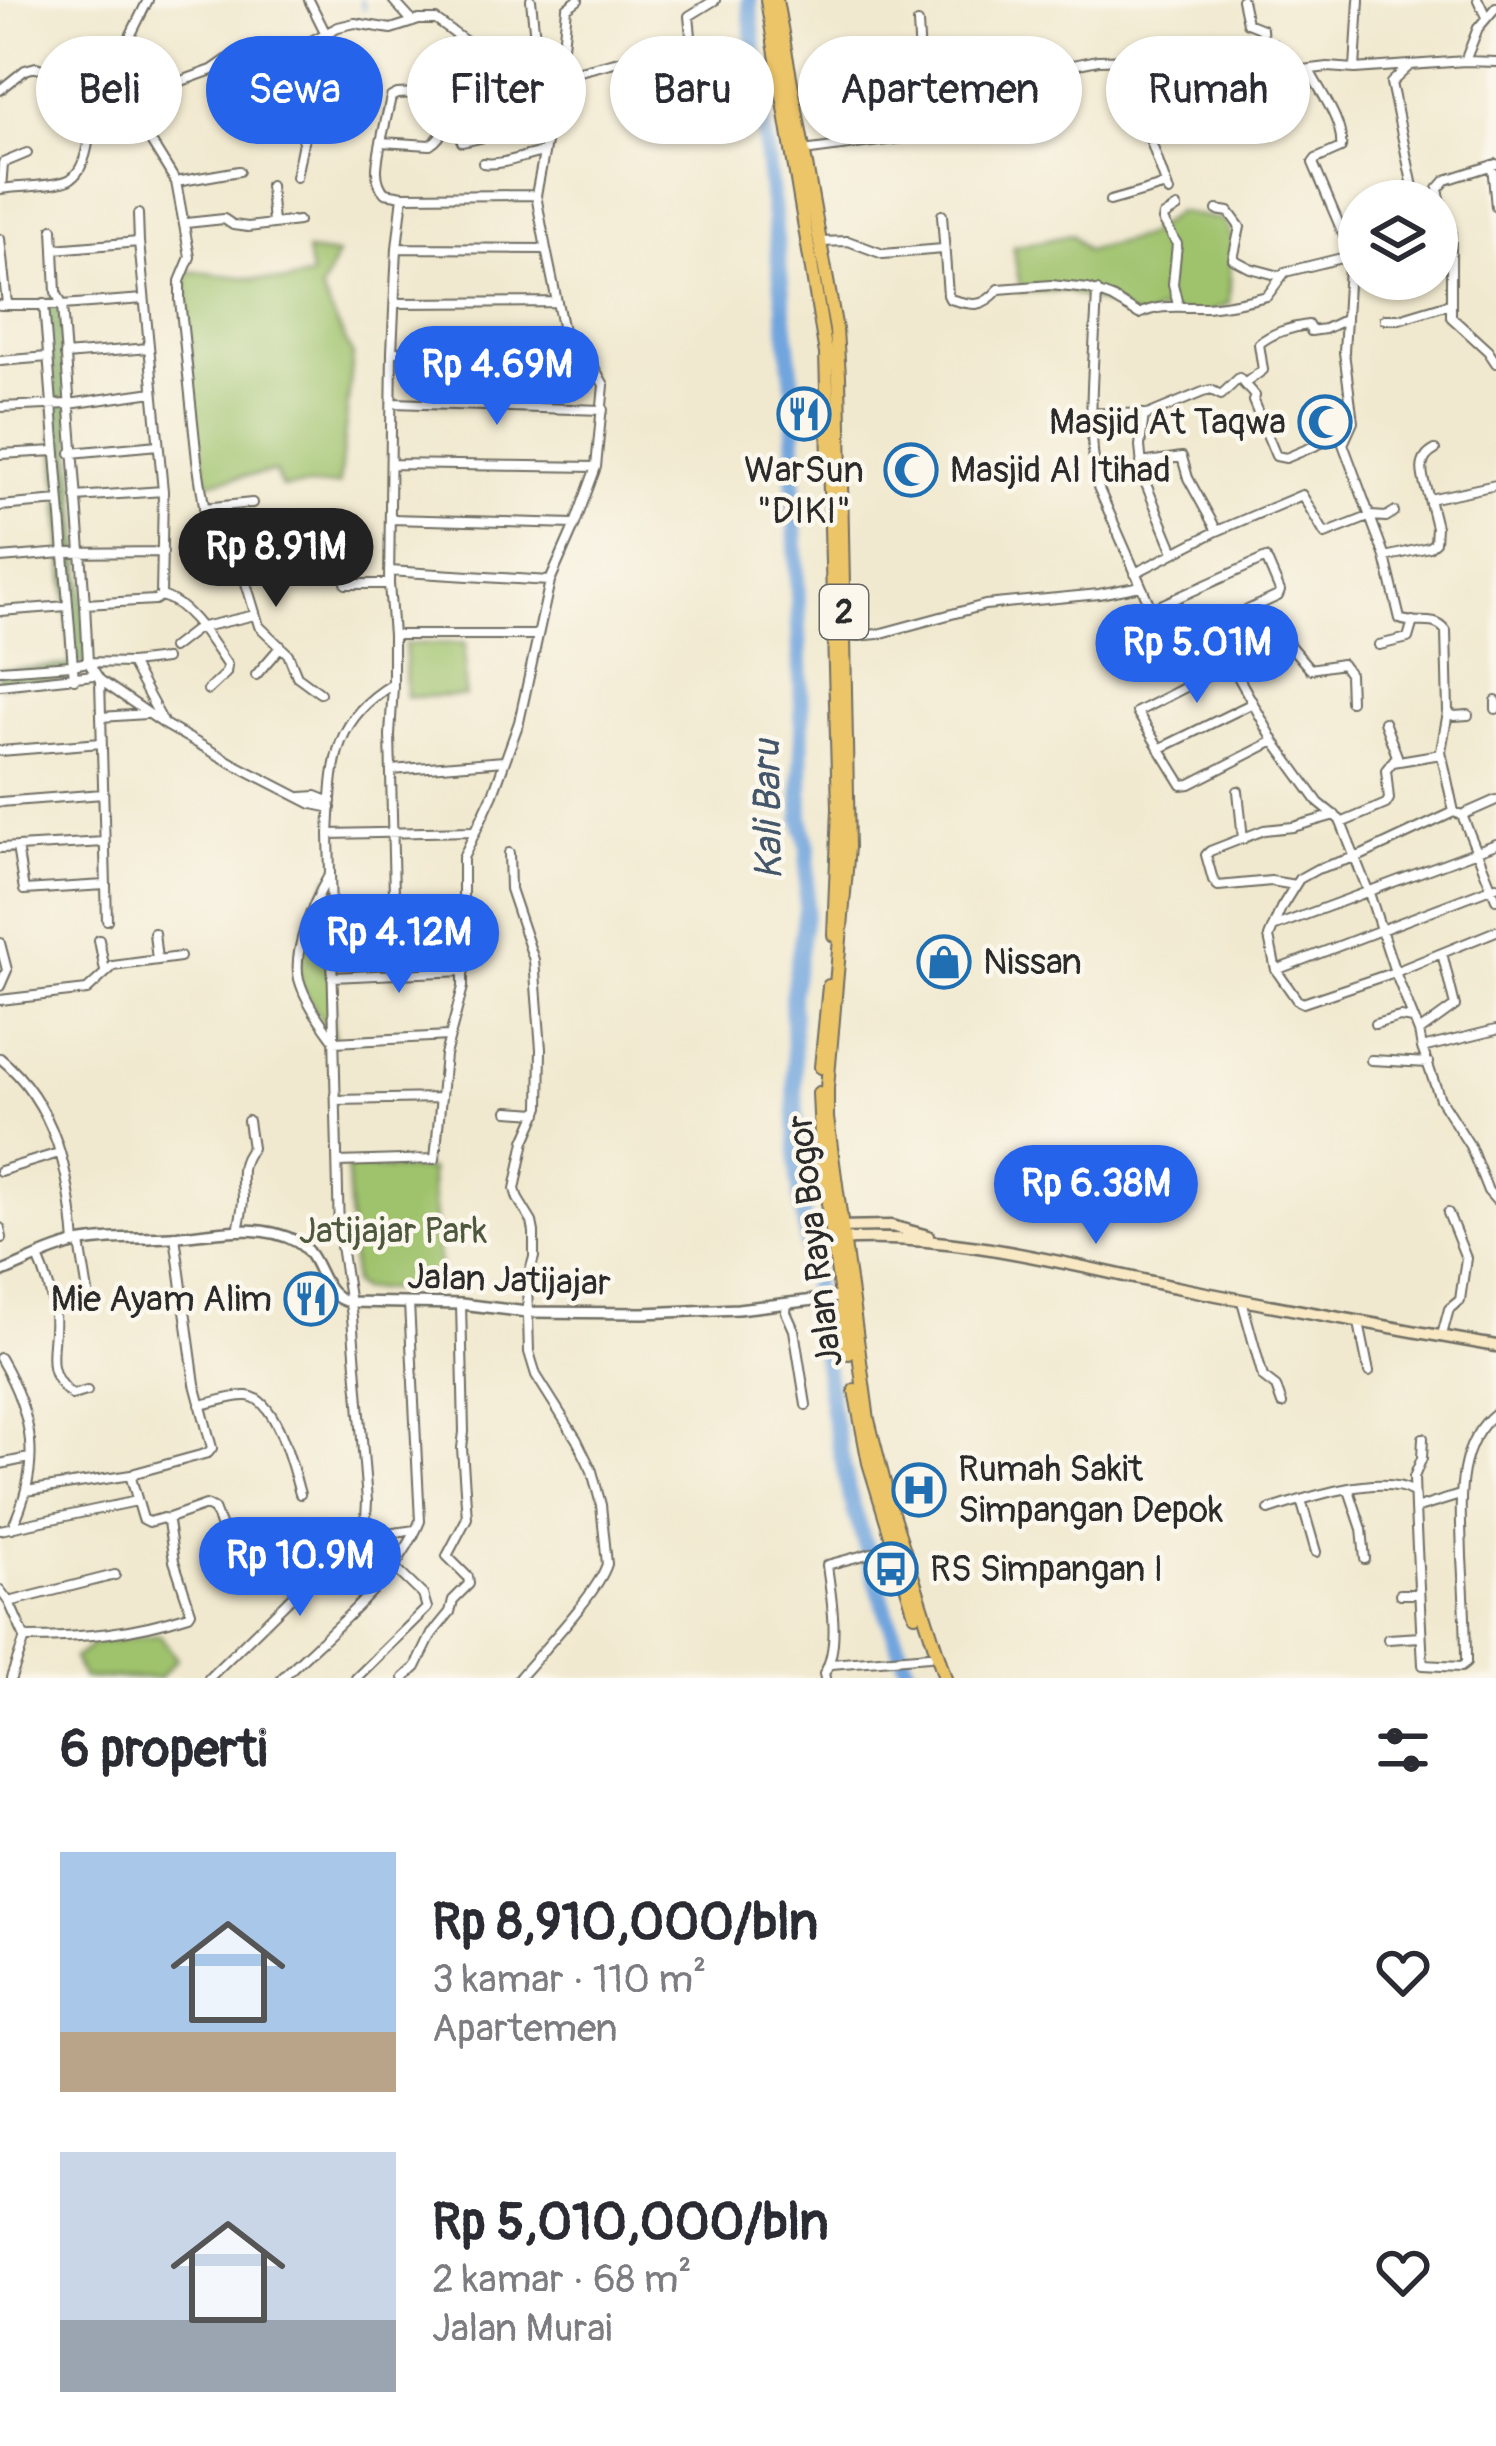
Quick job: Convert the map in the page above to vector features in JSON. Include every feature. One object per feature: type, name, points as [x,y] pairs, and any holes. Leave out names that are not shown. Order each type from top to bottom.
[{"type":"highway","name":"Jalan Raya Bogor","points":[[767,0],[824,331],[836,472],[845,637],[848,847],[827,1088],[840,1297],[888,1549],[923,1656],[941,1678]]},
{"type":"highway","name":"Jalan Raya Bogor","points":[[776,0],[838,353],[839,846],[818,1117],[836,1234]]},
{"type":"highway","name":"Jalan Raya Bogor","points":[[840,1297],[878,1460],[941,1678]]},
{"type":"main road","points":[[836,1234],[899,1227],[942,1240],[1242,1301],[1496,1346]]},
{"type":"street","points":[[130,36],[148,0]]},
{"type":"street","points":[[309,0],[326,32]]},
{"type":"street","points":[[393,0],[413,22]]},
{"type":"street","points":[[531,0],[536,36]]},
{"type":"street","points":[[564,36],[567,8],[578,0]]},
{"type":"street","points":[[586,69],[686,44],[691,37],[688,16],[715,0]]},
{"type":"street","points":[[1242,0],[1247,23],[1263,30],[1263,36]]},
{"type":"street","points":[[1355,69],[1359,0]]},
{"type":"street","points":[[1478,0],[1486,16]]},
{"type":"street","points":[[1465,61],[1478,28],[1496,7]]},
{"type":"street","points":[[319,36],[355,23],[391,29],[439,21],[458,36]]},
{"type":"street","points":[[918,23],[919,36]]},
{"type":"street","points":[[1310,70],[1496,62]]},
{"type":"street","points":[[0,90],[36,67]]},
{"type":"street","points":[[1408,67],[1391,82],[1412,180]]},
{"type":"street","points":[[1310,72],[1343,143],[1313,163],[1338,226]]},
{"type":"street","points":[[0,80],[0,90]]},
{"type":"street","points":[[445,94],[446,120],[435,142],[381,142],[392,96],[445,94]]},
{"type":"street","points":[[27,153],[3,163],[1,189],[66,181],[84,162],[86,144]]},
{"type":"street","points":[[153,144],[176,182],[186,223],[190,257],[180,281],[180,300],[214,561],[244,573],[259,626],[288,655],[297,676],[320,694]]},
{"type":"street","points":[[296,177],[303,144]]},
{"type":"street","points":[[381,144],[376,168],[385,193],[536,195]]},
{"type":"street","points":[[544,144],[536,195],[567,350]]},
{"type":"street","points":[[803,152],[860,144]]},
{"type":"street","points":[[1110,201],[1167,189],[1151,144]]},
{"type":"street","points":[[483,163],[544,152]]},
{"type":"street","points":[[1446,180],[1494,164],[1496,207]]},
{"type":"street","points":[[176,182],[239,171]]},
{"type":"street","points":[[270,184],[273,224]]},
{"type":"street","points":[[396,974],[393,635],[388,572],[392,352],[403,196]]},
{"type":"street","points":[[1177,208],[1163,220],[1177,244],[1173,284],[1179,306]]},
{"type":"street","points":[[1216,210],[1229,212],[1240,226],[1233,259],[1280,276]]},
{"type":"street","points":[[138,214],[163,491],[161,596]]},
{"type":"street","points":[[941,215],[950,299],[979,304],[999,290],[1039,286],[1097,291],[1140,314],[1156,306],[1216,306],[1267,296],[1287,271],[1338,259]]},
{"type":"street","points":[[186,223],[222,218],[248,227],[298,221]]},
{"type":"street","points":[[52,230],[56,292],[62,304],[88,662],[97,677],[164,724],[300,797],[316,796],[331,805]]},
{"type":"street","points":[[0,239],[3,304],[144,299]]},
{"type":"street","points":[[54,249],[140,242]]},
{"type":"street","points":[[820,243],[848,242],[883,254],[943,249]]},
{"type":"street","points":[[397,248],[546,249]]},
{"type":"street","points":[[1097,291],[1093,412],[1100,495],[1189,686]]},
{"type":"street","points":[[56,292],[44,304],[74,679]]},
{"type":"street","points":[[1347,300],[1344,363],[1354,422],[1342,442],[1385,557],[1396,611],[1403,621],[1430,621],[1446,631],[1448,712],[1441,754],[1458,813],[1496,898]]},
{"type":"street","points":[[1449,300],[1451,317],[1492,349],[1496,363]]},
{"type":"street","points":[[395,303],[555,302]]},
{"type":"street","points":[[1385,320],[1449,304]]},
{"type":"street","points":[[1244,383],[1263,370],[1262,339],[1308,325],[1311,332],[1346,318]]},
{"type":"street","points":[[65,355],[149,349]]},
{"type":"street","points":[[338,1162],[435,1159],[448,1036],[462,995],[462,864],[524,707],[550,581],[596,467],[603,410],[600,375],[587,358],[567,350],[392,352]]},
{"type":"street","points":[[0,361],[48,358]]},
{"type":"street","points":[[1093,412],[1145,416],[1203,392],[1220,395],[1239,379],[1255,396],[1276,456],[1286,458],[1345,437]]},
{"type":"street","points":[[0,407],[69,404],[153,392]]},
{"type":"street","points":[[393,403],[603,410]]},
{"type":"street","points":[[1145,416],[1140,446],[1146,487],[1174,552]]},
{"type":"street","points":[[71,453],[158,445]]},
{"type":"street","points":[[1385,557],[1429,547],[1436,540],[1421,467],[1435,449]]},
{"type":"street","points":[[0,454],[55,451]]},
{"type":"street","points":[[1141,463],[1183,458],[1188,478],[1217,531]]},
{"type":"street","points":[[392,464],[596,467]]},
{"type":"street","points":[[1429,499],[1496,485]]},
{"type":"street","points":[[76,497],[163,491]]},
{"type":"street","points":[[1135,573],[1302,495],[1325,535],[1394,512]]},
{"type":"street","points":[[0,506],[58,501]]},
{"type":"street","points":[[204,508],[252,503]]},
{"type":"street","points":[[390,519],[575,524]]},
{"type":"street","points":[[0,558],[163,552]]},
{"type":"street","points":[[1152,609],[1266,558],[1280,591],[1168,647]]},
{"type":"street","points":[[388,572],[550,581]]},
{"type":"street","points":[[346,584],[388,584]]},
{"type":"street","points":[[845,637],[878,634],[985,604],[1141,586]]},
{"type":"street","points":[[85,604],[161,596],[175,600],[228,668],[208,690]]},
{"type":"street","points":[[0,611],[67,606]]},
{"type":"street","points":[[172,648],[198,628],[255,615]]},
{"type":"street","points":[[1379,645],[1408,638],[1413,621]]},
{"type":"street","points":[[393,635],[538,635]]},
{"type":"street","points":[[1274,740],[1182,784],[1136,712],[1285,640],[1310,669],[1342,664],[1349,674],[1350,700]]},
{"type":"street","points":[[256,675],[280,646]]},
{"type":"street","points":[[0,670],[165,659]]},
{"type":"street","points":[[131,663],[164,724]]},
{"type":"street","points":[[1232,664],[1274,740],[1319,803],[1338,819],[1370,893],[1440,1100],[1470,1146],[1488,1192],[1496,1200]]},
{"type":"street","points":[[0,685],[97,677]]},
{"type":"street","points":[[97,677],[106,920]]},
{"type":"street","points":[[209,1678],[366,1519],[349,1302],[340,1250],[329,833],[332,770],[346,732],[368,703],[393,684]]},
{"type":"street","points":[[1159,748],[1253,703]]},
{"type":"street","points":[[1448,712],[1468,715]]},
{"type":"street","points":[[100,717],[148,713]]},
{"type":"street","points":[[1295,885],[1271,881],[1218,886],[1206,856],[1210,850],[1264,830],[1338,819],[1388,802],[1386,770],[1397,752],[1384,722]]},
{"type":"street","points":[[0,751],[101,743]]},
{"type":"street","points":[[1391,762],[1441,754]]},
{"type":"street","points":[[391,770],[504,761]]},
{"type":"street","points":[[1238,791],[1243,839]]},
{"type":"street","points":[[0,802],[103,794]]},
{"type":"street","points":[[1496,800],[1300,878],[1271,927],[1270,950],[1276,970],[1303,1003],[1496,931]]},
{"type":"street","points":[[329,833],[473,831]]},
{"type":"street","points":[[0,848],[104,842]]},
{"type":"street","points":[[1271,927],[1496,844]]},
{"type":"street","points":[[17,848],[24,890],[105,885]]},
{"type":"street","points":[[508,854],[510,889],[534,960],[542,1076],[541,1101],[525,1141],[515,1189],[534,1232],[527,1282],[529,1352],[536,1376],[583,1450],[597,1485],[607,1564],[584,1600],[519,1678]]},
{"type":"street","points":[[329,875],[316,897],[297,965],[301,985],[334,1041]]},
{"type":"street","points":[[1276,970],[1494,887]]},
{"type":"street","points":[[154,933],[157,960]]},
{"type":"street","points":[[99,940],[105,973]]},
{"type":"street","points":[[0,943],[7,970],[0,986]]},
{"type":"street","points":[[1419,1032],[1455,1006],[1442,953]]},
{"type":"street","points":[[0,1000],[87,990],[113,967],[180,957]]},
{"type":"street","points":[[332,977],[464,971]]},
{"type":"street","points":[[1375,1024],[1394,1017],[1414,1019]]},
{"type":"street","points":[[1422,1048],[1496,1030]]},
{"type":"street","points":[[334,1041],[448,1036]]},
{"type":"street","points":[[0,1058],[41,1103],[59,1154],[90,1305]]},
{"type":"street","points":[[1371,1060],[1429,1063]]},
{"type":"street","points":[[336,1100],[440,1098]]},
{"type":"street","points":[[508,1111],[538,1113]]},
{"type":"street","points":[[238,1231],[242,1160],[252,1148],[248,1121]]},
{"type":"street","points":[[0,1172],[59,1154]]},
{"type":"street","points":[[1442,1335],[1449,1309],[1460,1300],[1466,1259],[1448,1213]]},
{"type":"street","points":[[0,1273],[78,1243],[267,1233],[301,1244],[329,1291],[349,1302]]},
{"type":"street","points":[[26,1492],[132,1474],[211,1451],[175,1236]]},
{"type":"street","points":[[38,1257],[53,1306],[52,1365],[67,1393],[87,1391]]},
{"type":"street","name":"Jalan Jatijajar","points":[[349,1302],[461,1304],[527,1312],[699,1312],[840,1297]]},
{"type":"street","points":[[1242,1301],[1264,1377],[1276,1387],[1282,1404]]},
{"type":"street","points":[[282,1678],[398,1563],[417,1530],[421,1507],[409,1303]]},
{"type":"street","points":[[404,1678],[416,1667],[454,1600],[470,1584],[447,1556],[467,1519],[461,1304]]},
{"type":"street","points":[[787,1304],[806,1405]]},
{"type":"street","points":[[1359,1321],[1369,1372]]},
{"type":"street","points":[[0,1358],[21,1396],[30,1440],[26,1492],[12,1528]]},
{"type":"street","points":[[200,1406],[248,1396],[262,1401],[278,1426],[300,1494]]},
{"type":"street","points":[[1423,1438],[1413,1492],[1423,1665],[1461,1666],[1466,1663],[1460,1495],[1473,1440],[1496,1413]]},
{"type":"street","points":[[0,1465],[29,1459]]},
{"type":"street","points":[[132,1474],[146,1521],[206,1505],[214,1509],[243,1584]]},
{"type":"street","points":[[1269,1510],[1349,1490],[1402,1486],[1413,1492]]},
{"type":"street","points":[[1349,1490],[1362,1529],[1365,1559]]},
{"type":"street","points":[[1415,1509],[1460,1495]]},
{"type":"street","points":[[1301,1500],[1316,1552]]},
{"type":"street","points":[[0,1530],[137,1501]]},
{"type":"street","points":[[25,1638],[80,1639],[189,1616],[191,1606],[174,1561],[166,1519]]},
{"type":"street","points":[[356,1678],[427,1608],[423,1595],[398,1563],[361,1529]]},
{"type":"street","points":[[373,1536],[417,1530]]},
{"type":"street","points":[[825,1678],[831,1664],[827,1565],[888,1549]]},
{"type":"street","points":[[9,1602],[115,1575]]},
{"type":"street","points":[[0,1590],[25,1638],[10,1678]]},
{"type":"street","points":[[1400,1594],[1419,1594]]},
{"type":"street","points":[[1388,1639],[1421,1637]]},
{"type":"street","points":[[831,1664],[923,1656]]},
{"type":"green space","points":[[1177,212],[1223,220],[1232,240],[1229,303],[1205,315],[1158,311],[1141,321],[1115,307],[1064,291],[1021,292],[1013,247],[1072,235],[1086,251],[1145,236]]},
{"type":"green space","points":[[307,251],[337,255],[321,291],[353,356],[339,485],[282,487],[275,472],[206,482],[195,419],[186,271],[286,282],[311,276]]},
{"type":"green space","points":[[56,292],[62,305],[88,662],[73,666],[74,679],[0,685],[0,670],[71,665],[44,304]]},
{"type":"green space","points":[[465,643],[465,696],[406,697],[405,644]]},
{"type":"green space","points":[[329,875],[334,1041],[301,985],[299,955]]},
{"type":"green space","name":"Jatijajar Park","points":[[347,1167],[430,1170],[442,1289],[360,1290],[353,1284]]},
{"type":"green space","points":[[160,1635],[177,1659],[159,1678],[83,1678],[74,1658],[95,1643]]},
{"type":"waterway","points":[[361,0],[364,9]]},
{"type":"waterway","name":"Kali Baru","points":[[749,0],[794,396],[801,817],[808,847],[806,910],[792,997],[798,1179],[832,1412],[849,1493],[911,1678]]},
{"type":"place","name":"WarSun \"DIKI\"","points":[[804,414]]},
{"type":"place","name":"Masjid At Taqwa","points":[[1325,422]]},
{"type":"place","name":"Masjid Al Itihad","points":[[911,470]]},
{"type":"place","name":"Nissan","points":[[944,962]]},
{"type":"place","name":"Mie Ayam Alim","points":[[311,1299]]},
{"type":"place","name":"Rumah Sakit Simpangan Depok","points":[[919,1490]]},
{"type":"place","name":"RS Simpangan I","points":[[891,1569]]}]
